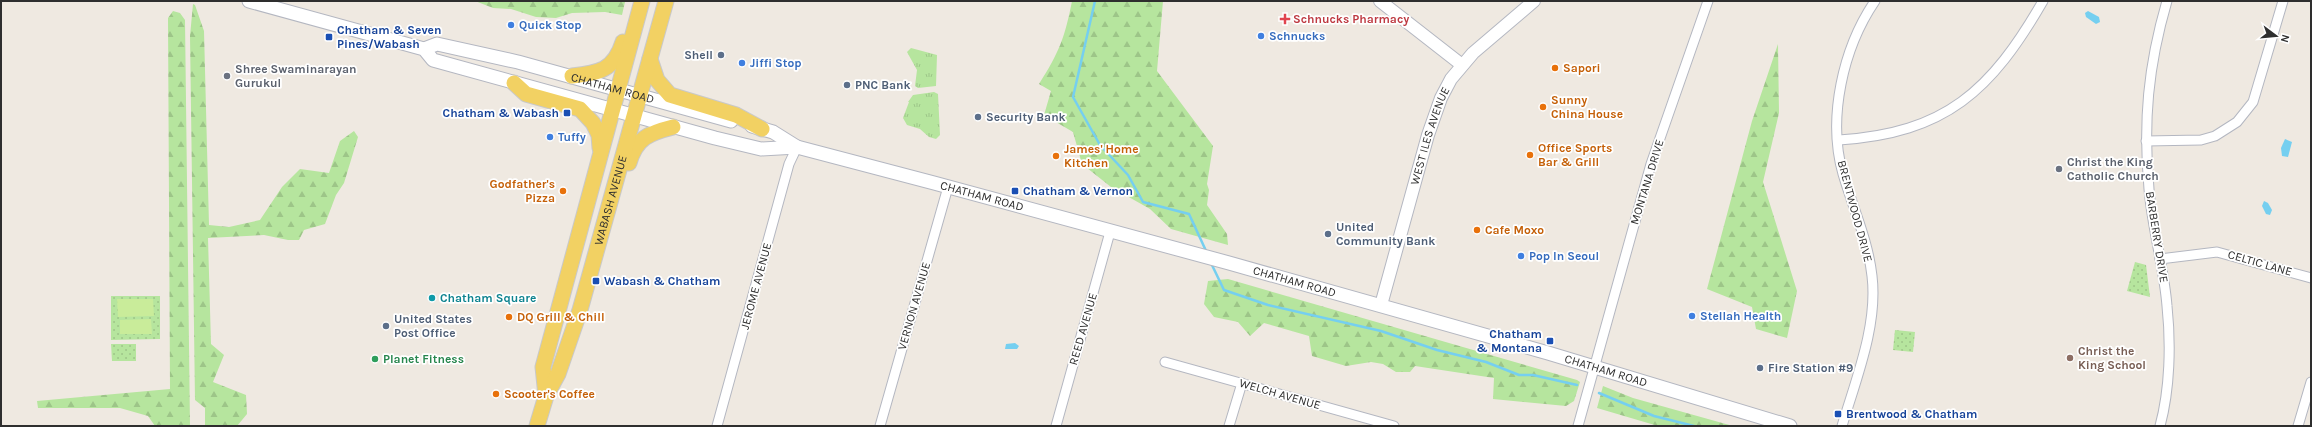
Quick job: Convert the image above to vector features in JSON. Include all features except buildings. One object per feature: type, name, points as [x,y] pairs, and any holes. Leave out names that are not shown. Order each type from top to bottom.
[{"type":"main road","name":"CHATHAM ROAD","points":[[249,1],[424,49],[433,60],[673,127],[761,149],[797,148],[948,187],[1381,305],[1595,366],[1790,426]]},
{"type":"main road","points":[[572,76],[590,74],[604,69],[617,57],[634,1]]},
{"type":"main road","name":"WABASH AVENUE","points":[[546,396],[543,367],[642,1]]},
{"type":"main road","name":"WABASH AVENUE","points":[[537,426],[546,396],[558,374],[580,310],[666,1]]},
{"type":"main road","name":"CHATHAM ROAD","points":[[424,49],[437,44],[572,76],[773,132],[797,148]]},
{"type":"main road","points":[[650,59],[657,80],[670,95],[736,115],[762,129]]},
{"type":"main road","points":[[514,82],[526,94],[580,109],[590,117],[596,129],[600,153]]},
{"type":"main road","points":[[610,204],[621,192],[633,150],[637,145],[647,136],[673,127]]},
{"type":"street","points":[[1380,1],[1462,65]]},
{"type":"street","name":"WEST ILES AVENUE","points":[[1381,305],[1435,112],[1450,79],[1480,46],[1534,1]]},
{"type":"street","name":"MONTANA DRIVE","points":[[1595,366],[1651,164],[1708,1]]},
{"type":"street","name":"BRENTWOOD DRIVE","points":[[1842,426],[1868,333],[1872,277],[1864,237],[1842,172],[1837,110],[1842,76],[1859,29],[1876,1]]},
{"type":"street","points":[[1839,140],[1878,136],[1898,132],[1934,118],[1956,106],[1975,92],[2007,58],[2043,1]]},
{"type":"street","name":"BARBERRY DRIVE","points":[[2160,426],[2167,377],[2167,306],[2149,191],[2146,141],[2149,77],[2156,37],[2167,1]]},
{"type":"street","points":[[2146,141],[2201,140],[2215,136],[2238,122],[2253,102],[2283,1]]},
{"type":"street","name":"JEROME AVENUE","points":[[717,426],[789,164],[797,148]]},
{"type":"street","name":"VERNON AVENUE","points":[[880,426],[948,187]]},
{"type":"street","name":"REED AVENUE","points":[[1056,426],[1110,232]]},
{"type":"street","name":"CELTIC LANE","points":[[2160,259],[2217,252],[2311,278]]},
{"type":"street","name":"WELCH AVENUE","points":[[1165,362],[1394,426]]},
{"type":"street","points":[[1578,426],[1595,366]]},
{"type":"street","points":[[2298,426],[2311,382]]},
{"type":"street","points":[[1229,426],[1242,383]]},
{"type":"green space","points":[[475,1],[625,2],[622,15],[605,12],[572,13],[556,18],[536,17],[511,9],[493,8]]},
{"type":"green space","points":[[1072,1],[1163,1],[1157,71],[1213,146],[1207,184],[1209,190],[1207,205],[1227,234],[1228,245],[1171,229],[1150,209],[1111,187],[1082,164],[1073,132],[1044,115],[1051,91],[1039,84],[1052,63],[1064,35]]},
{"type":"green space","points":[[193,4],[195,5],[204,31],[209,225],[229,227],[260,220],[282,187],[300,169],[329,173],[340,141],[354,131],[358,137],[344,183],[336,195],[325,224],[304,230],[299,240],[288,240],[264,235],[208,238],[211,344],[224,355],[213,382],[246,395],[247,414],[237,426],[205,425],[205,408],[195,400],[190,36]]},
{"type":"green space","points":[[173,11],[180,13],[185,20],[190,426],[155,426],[148,416],[120,408],[38,408],[37,401],[170,389],[168,18]]},
{"type":"green space","points":[[1778,44],[1779,113],[1763,182],[1797,291],[1787,338],[1756,329],[1752,307],[1707,289],[1752,121]]},
{"type":"green space","points":[[911,48],[937,55],[936,86],[918,88],[915,86],[917,70],[907,52]]},
{"type":"green space","points":[[934,92],[938,94],[940,135],[936,139],[929,137],[920,129],[907,125],[903,118],[908,102],[913,95]]},
{"type":"green space","points":[[2135,262],[2146,265],[2150,297],[2127,291]]},
{"type":"green space","points":[[1228,279],[1577,380],[1580,382],[1574,401],[1566,406],[1493,399],[1494,378],[1415,366],[1410,372],[1396,372],[1383,364],[1371,362],[1346,366],[1312,356],[1309,336],[1264,323],[1250,336],[1238,322],[1214,317],[1204,304],[1208,281]]},
{"type":"green space","points":[[111,296],[160,296],[160,339],[111,340]]},
{"type":"green space","points":[[117,299],[153,299],[154,316],[118,317]]},
{"type":"green space","points":[[151,319],[152,334],[120,334],[120,320]]},
{"type":"green space","points":[[1895,330],[1915,332],[1913,352],[1893,350]]},
{"type":"green space","points":[[111,344],[136,344],[136,361],[112,361]]},
{"type":"green space","points":[[1603,386],[1633,398],[1733,426],[1658,426],[1597,408]]},
{"type":"water","points":[[2088,11],[2099,17],[2100,22],[2096,24],[2086,17],[2085,13]]},
{"type":"water","points":[[2285,139],[2292,142],[2288,157],[2282,156],[2281,148]]},
{"type":"water","points":[[2264,201],[2268,203],[2272,210],[2270,215],[2266,214],[2262,206]]},
{"type":"water","points":[[1015,343],[1019,346],[1017,349],[1005,349],[1006,344]]},
{"type":"waterway","points":[[1095,1],[1073,97],[1100,145],[1128,175],[1143,202],[1189,214],[1207,253]]},
{"type":"waterway","points":[[1211,263],[1224,290],[1268,305],[1381,331],[1437,350],[1486,362],[1519,375],[1533,375],[1577,385]]},
{"type":"waterway","points":[[1599,393],[1654,416],[1694,426]]},
{"type":"place","name":"Schnucks Pharmacy","points":[[1285,19]]},
{"type":"place","name":"Quick Stop","points":[[511,25]]},
{"type":"place","name":"Schnucks","points":[[1261,36]]},
{"type":"place","name":"Chatham & Seven Pines/Wabash","points":[[329,37]]},
{"type":"place","name":"Shell","points":[[721,55]]},
{"type":"place","name":"Jiffi Stop","points":[[742,63]]},
{"type":"place","name":"Sapori","points":[[1555,68]]},
{"type":"place","name":"Shree Swaminarayan Gurukul","points":[[227,76]]},
{"type":"place","name":"PNC Bank","points":[[847,85]]},
{"type":"place","name":"Sunny China House","points":[[1543,107]]},
{"type":"place","name":"Chatham & Wabash","points":[[567,113]]},
{"type":"place","name":"Security Bank","points":[[978,117]]},
{"type":"place","name":"Tuffy","points":[[550,137]]},
{"type":"place","name":"Office Sports Bar & Grill","points":[[1530,155]]},
{"type":"place","name":"James' Home Kitchen","points":[[1056,156]]},
{"type":"place","name":"Christ the King Catholic Church","points":[[2059,169]]},
{"type":"place","name":"Godfather's Pizza","points":[[563,191]]},
{"type":"place","name":"Chatham & Vernon","points":[[1015,191]]},
{"type":"place","name":"Cafe Moxo","points":[[1477,230]]},
{"type":"place","name":"United Community Bank","points":[[1328,234]]},
{"type":"place","name":"Pop In Seoul","points":[[1521,256]]},
{"type":"place","name":"Wabash & Chatham","points":[[596,281]]},
{"type":"place","name":"Chatham Square","points":[[432,298]]},
{"type":"place","name":"Stellah Health","points":[[1692,316]]},
{"type":"place","name":"DQ Grill & Chill","points":[[509,317]]},
{"type":"place","name":"United States Post Office","points":[[386,326]]},
{"type":"place","name":"Chatham & Montana","points":[[1550,341]]},
{"type":"place","name":"Christ the King School","points":[[2070,358]]},
{"type":"place","name":"Planet Fitness","points":[[375,359]]},
{"type":"place","name":"Fire Station #9","points":[[1760,368]]},
{"type":"place","name":"Scooter's Coffee","points":[[496,394]]},
{"type":"place","name":"Brentwood & Chatham","points":[[1838,414]]}]
